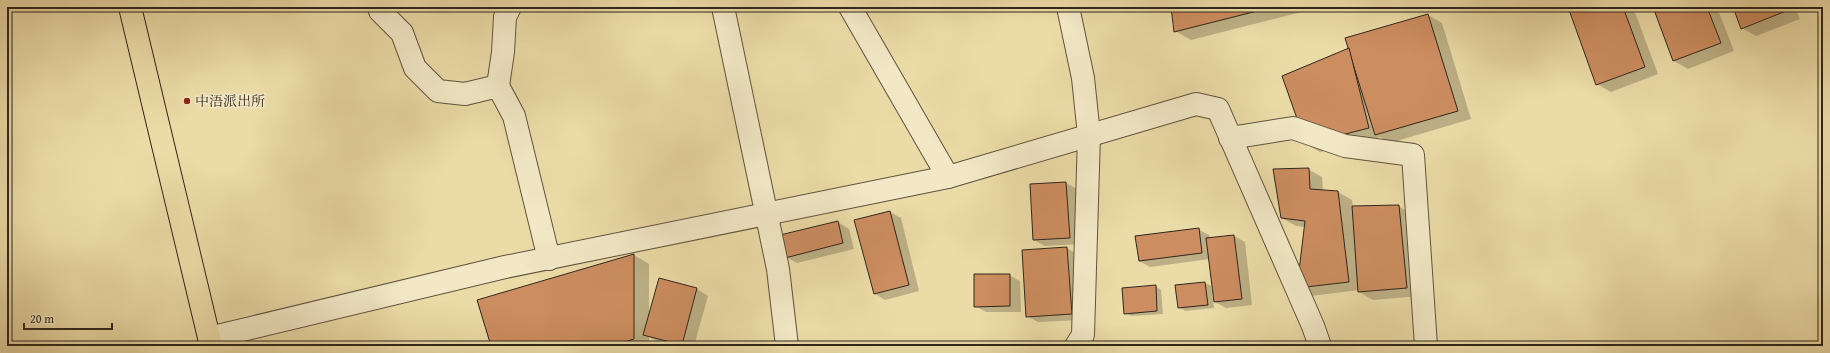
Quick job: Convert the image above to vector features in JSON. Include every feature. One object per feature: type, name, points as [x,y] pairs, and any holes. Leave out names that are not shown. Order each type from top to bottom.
[{"type":"main road","points":[[130,7],[210,342]]},
{"type":"lane","points":[[379,7],[380,11],[402,32],[415,68],[438,91],[465,94],[498,86]]},
{"type":"lane","points":[[510,7],[505,17],[498,86],[514,116],[549,259]]},
{"type":"lane","points":[[723,7],[778,269],[787,346]]},
{"type":"lane","points":[[850,7],[948,177]]},
{"type":"lane","points":[[1068,7],[1083,78],[1089,135],[1083,335],[1076,346]]},
{"type":"lane","points":[[210,342],[506,267],[948,177],[1196,104],[1218,109],[1313,326],[1320,346]]},
{"type":"lane","points":[[1230,138],[1293,128],[1345,146],[1413,156],[1426,346]]},
{"type":"building","points":[[1171,7],[1273,7],[1174,32]]},
{"type":"building","points":[[1568,7],[1623,7],[1645,67],[1596,85]]},
{"type":"building","points":[[1653,7],[1707,7],[1721,43],[1673,61]]},
{"type":"building","points":[[1733,7],[1785,7],[1786,11],[1741,29]]},
{"type":"building","points":[[1428,14],[1458,111],[1375,135],[1345,38]]},
{"type":"building","points":[[1349,48],[1369,128],[1306,144],[1282,76]]},
{"type":"building","points":[[1309,168],[1310,189],[1338,191],[1349,282],[1297,288],[1305,221],[1281,218],[1273,169]]},
{"type":"building","points":[[1066,182],[1070,238],[1033,240],[1030,184]]},
{"type":"building","points":[[1399,205],[1407,288],[1358,292],[1352,206]]},
{"type":"building","points":[[890,211],[909,285],[874,294],[854,220]]},
{"type":"building","points":[[838,221],[843,243],[785,258],[780,235]]},
{"type":"building","points":[[1199,228],[1202,253],[1139,261],[1135,236]]},
{"type":"building","points":[[1234,235],[1242,299],[1214,302],[1206,238]]},
{"type":"building","points":[[1067,247],[1072,314],[1026,317],[1022,250]]},
{"type":"building","points":[[634,254],[634,339],[612,346],[491,346],[477,300]]},
{"type":"building","points":[[974,274],[1010,274],[1010,306],[974,307]]},
{"type":"building","points":[[659,278],[697,288],[682,345],[643,335]]},
{"type":"building","points":[[1205,282],[1208,305],[1178,308],[1175,285]]},
{"type":"building","points":[[1156,285],[1157,311],[1124,314],[1122,288]]},
{"type":"place","name":"中浯派出所","points":[[187,101]]}]
